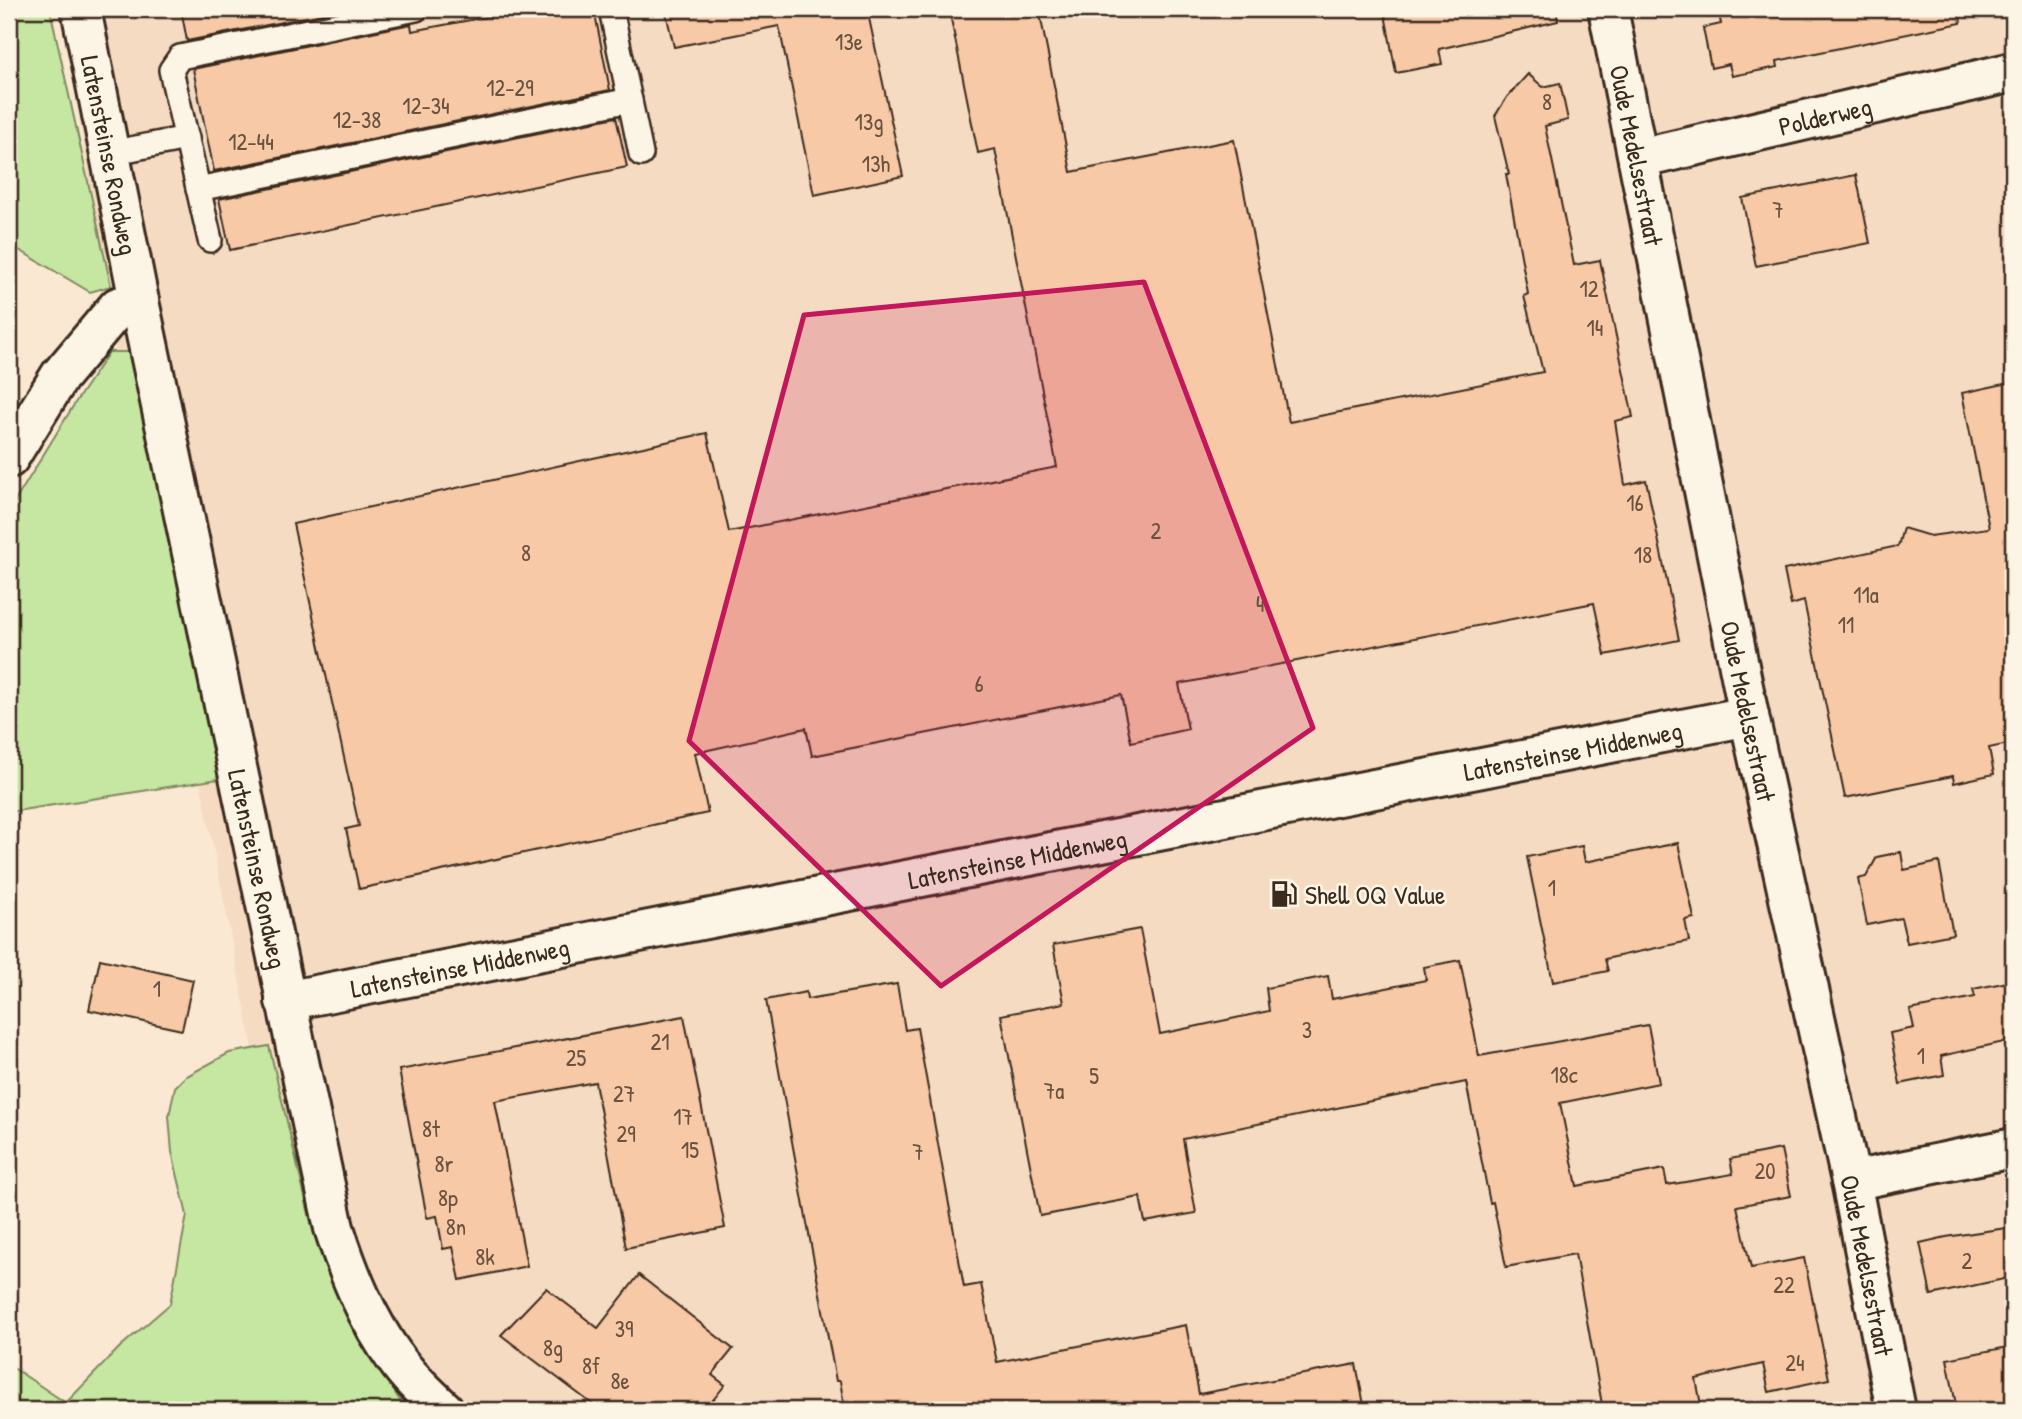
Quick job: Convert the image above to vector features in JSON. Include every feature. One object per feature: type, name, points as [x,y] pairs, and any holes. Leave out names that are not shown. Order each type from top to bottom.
[{"type":"street","name":"Latensteinse Rondweg","points":[[81,9],[139,301],[334,1228],[349,1273],[368,1314],[396,1360],[444,1410]]},
{"type":"street","name":"Oude Medelsestraat","points":[[1608,9],[1749,716],[1851,1181],[1896,1410]]},
{"type":"street","name":"Polderweg","points":[[1638,159],[2013,72]]},
{"type":"street","points":[[9,458],[60,376],[118,307],[139,301]]},
{"type":"street","name":"Latensteinse Middenweg","points":[[285,1001],[1749,716]]},
{"type":"street","points":[[1851,1181],[2013,1148]]},
{"type":"lane","points":[[210,240],[171,70],[180,57],[416,9]]},
{"type":"lane","points":[[611,9],[641,154]]},
{"type":"lane","points":[[198,188],[630,100]]},
{"type":"lane","points":[[110,153],[187,138]]},
{"type":"highlighted area","points":[[1144,282],[1313,728],[941,986],[689,741],[804,315]]},
{"type":"shaded area","points":[[62,9],[2013,9],[2013,1410],[368,1410],[284,1206],[117,359]]},
{"type":"green space","points":[[9,9],[50,9],[111,286],[90,292],[9,244]]},
{"type":"green space","points":[[109,352],[128,352],[131,359],[219,779],[9,812],[9,511]]},
{"type":"green space","points":[[269,1046],[313,1231],[346,1315],[399,1399],[411,1410],[9,1410],[9,1365],[66,1403],[120,1347],[170,1304],[187,1215],[172,1152],[169,1116],[175,1087],[185,1077],[229,1053]]},
{"type":"building","points":[[181,9],[347,9],[187,41]]},
{"type":"building","points":[[528,9],[594,9],[610,90],[214,171],[193,69],[411,24],[412,31]]},
{"type":"building","points":[[665,9],[867,9],[903,176],[814,195],[779,26],[674,47]]},
{"type":"building","points":[[949,9],[1039,9],[1071,172],[1234,140],[1289,422],[1543,372],[1524,296],[1528,294],[1506,174],[1509,174],[1495,116],[1507,97],[1528,74],[1543,87],[1560,83],[1568,120],[1545,126],[1574,265],[1600,260],[1633,417],[1615,421],[1625,485],[1646,480],[1679,640],[1605,655],[1594,603],[1179,684],[1188,729],[1131,742],[1121,695],[812,756],[806,728],[695,753],[708,813],[359,889],[346,829],[359,826],[293,524],[707,433],[729,532],[1057,467],[995,149],[978,153]]},
{"type":"building","points":[[1384,9],[1556,9],[1558,21],[1439,49],[1442,64],[1396,73]]},
{"type":"building","points":[[1718,9],[1959,9],[1961,23],[1777,61],[1778,67],[1732,76],[1729,64],[1711,68],[1703,28],[1721,24]]},
{"type":"building","points":[[616,117],[627,167],[230,250],[219,199]]},
{"type":"building","points":[[1856,175],[1870,243],[1756,266],[1742,198]]},
{"type":"building","points":[[2013,382],[2013,743],[1989,748],[1994,774],[1954,783],[1953,776],[1845,798],[1804,601],[1791,605],[1784,570],[1898,546],[1903,528],[1930,536],[1989,528],[1962,393]]},
{"type":"building","points":[[1678,843],[1694,918],[1685,920],[1689,941],[1605,959],[1608,971],[1553,982],[1527,857],[1582,846],[1585,862]]},
{"type":"building","points":[[1901,852],[1904,870],[1939,862],[1953,934],[1907,943],[1901,918],[1867,925],[1858,879],[1866,877],[1877,857]]},
{"type":"building","points":[[1140,929],[1160,1034],[1269,1011],[1266,988],[1328,976],[1332,999],[1426,980],[1424,967],[1460,960],[1479,1056],[1648,1025],[1659,1083],[1560,1103],[1577,1186],[1664,1169],[1667,1185],[1733,1174],[1730,1159],[1781,1149],[1791,1196],[1737,1206],[1751,1268],[1804,1258],[1829,1379],[1769,1392],[1763,1364],[1696,1379],[1702,1410],[1603,1410],[1575,1254],[1506,1267],[1493,1202],[1490,1203],[1466,1082],[1183,1139],[1196,1213],[1145,1222],[1140,1197],[1040,1216],[1001,1015],[1064,1003],[1053,945]]},
{"type":"building","points":[[100,959],[193,980],[182,1030],[89,1010]]},
{"type":"building","points":[[2013,981],[2013,1040],[1941,1056],[1944,1075],[1900,1084],[1890,1033],[1914,1028],[1910,1010],[1975,997],[1973,989]]},
{"type":"building","points":[[897,984],[905,1030],[917,1028],[964,1287],[981,1284],[997,1362],[1186,1325],[1199,1394],[1356,1364],[1365,1410],[845,1410],[840,1381],[836,1381],[766,1000],[806,992],[807,999]]},
{"type":"building","points":[[684,1016],[725,1228],[626,1248],[595,1082],[495,1101],[527,1266],[460,1280],[453,1247],[443,1249],[437,1216],[427,1218],[399,1070]]},
{"type":"building","points":[[2013,1227],[2013,1277],[1931,1295],[1920,1243]]},
{"type":"building","points":[[639,1275],[733,1349],[712,1375],[725,1385],[705,1410],[600,1410],[501,1335],[546,1288],[598,1328]]},
{"type":"building","points":[[2013,1346],[2013,1410],[1957,1410],[1947,1359]]},
{"type":"place","name":"Shell OQ Value","points":[[1284,894]]}]
